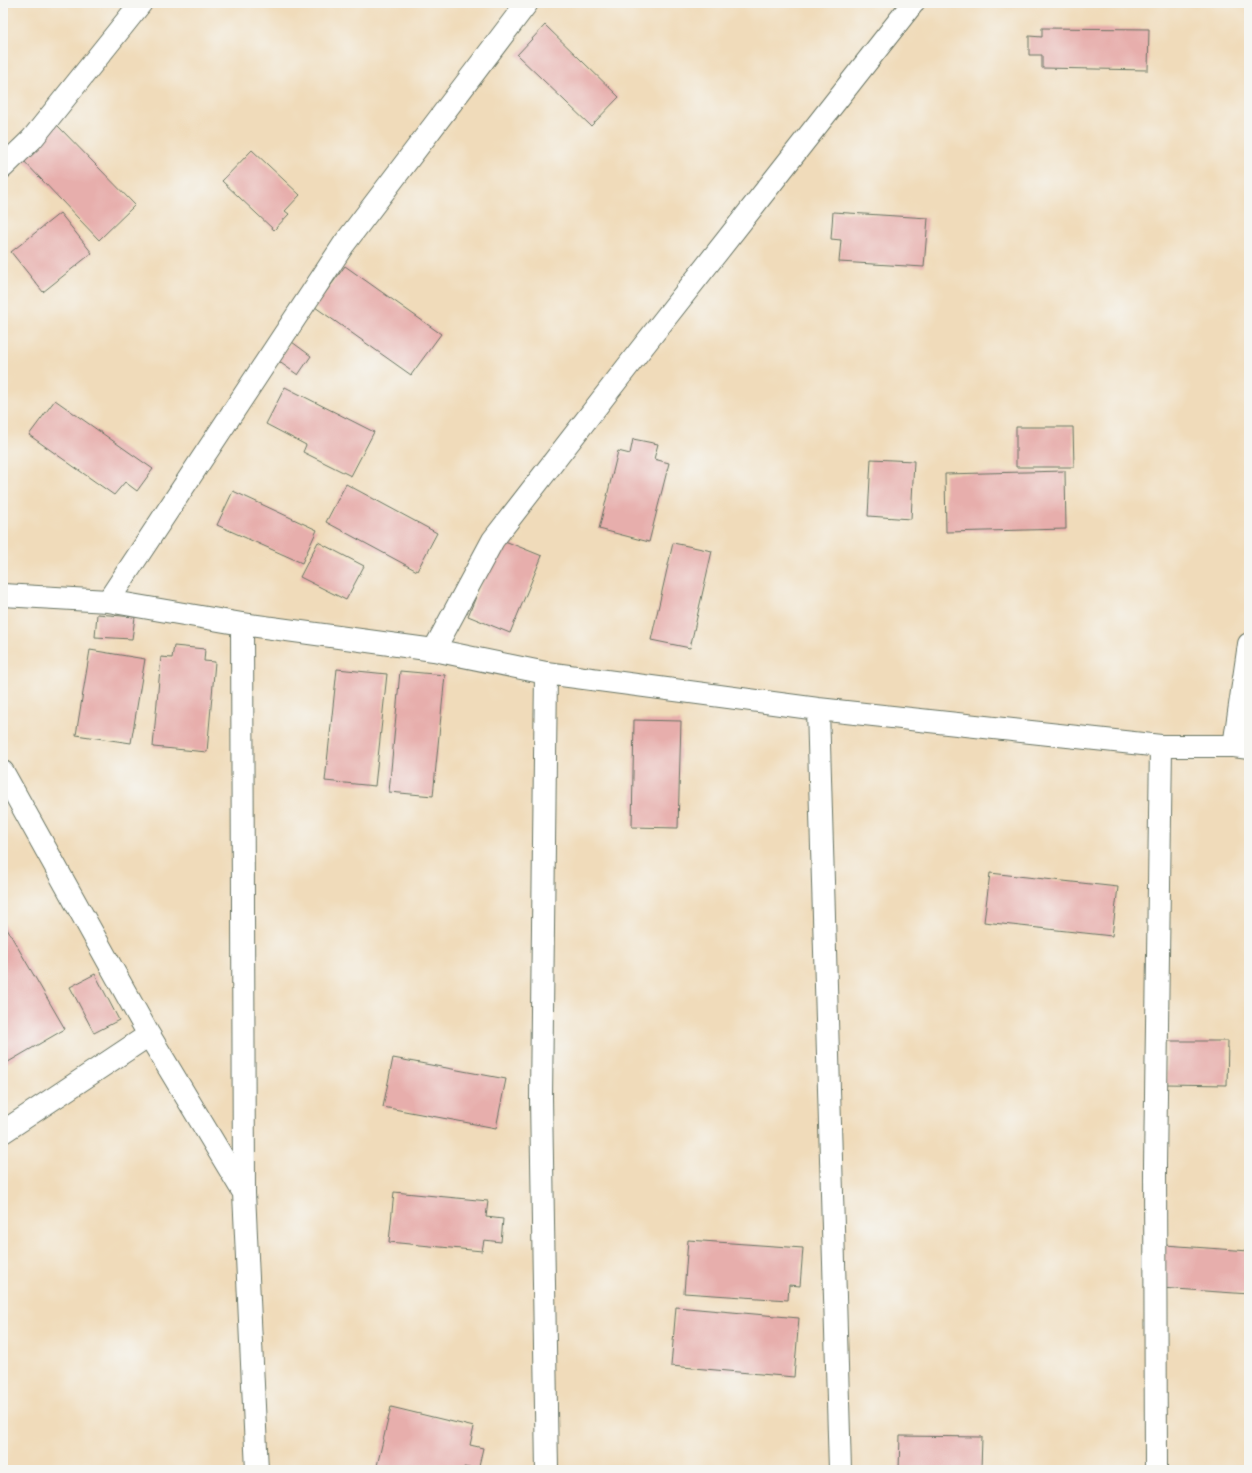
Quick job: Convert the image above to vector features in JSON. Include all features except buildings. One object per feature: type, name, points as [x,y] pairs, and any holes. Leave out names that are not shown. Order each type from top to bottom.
[{"type":"street","points":[[3,167],[32,139],[141,3]]},
{"type":"street","points":[[108,601],[344,244],[526,3]]},
{"type":"street","points":[[434,650],[493,540],[913,3]]},
{"type":"street","points":[[3,595],[108,601],[242,624],[434,650],[546,673],[818,709],[1161,746],[1242,747],[1249,644]]},
{"type":"street","points":[[242,624],[244,1193],[257,1470]]},
{"type":"street","points":[[546,673],[541,1098],[547,1470]]},
{"type":"street","points":[[818,709],[840,1470]]},
{"type":"street","points":[[1156,1470],[1155,1165],[1161,746]]},
{"type":"street","points":[[3,772],[149,1035],[244,1193]]},
{"type":"street","points":[[3,1132],[149,1035]]}]
